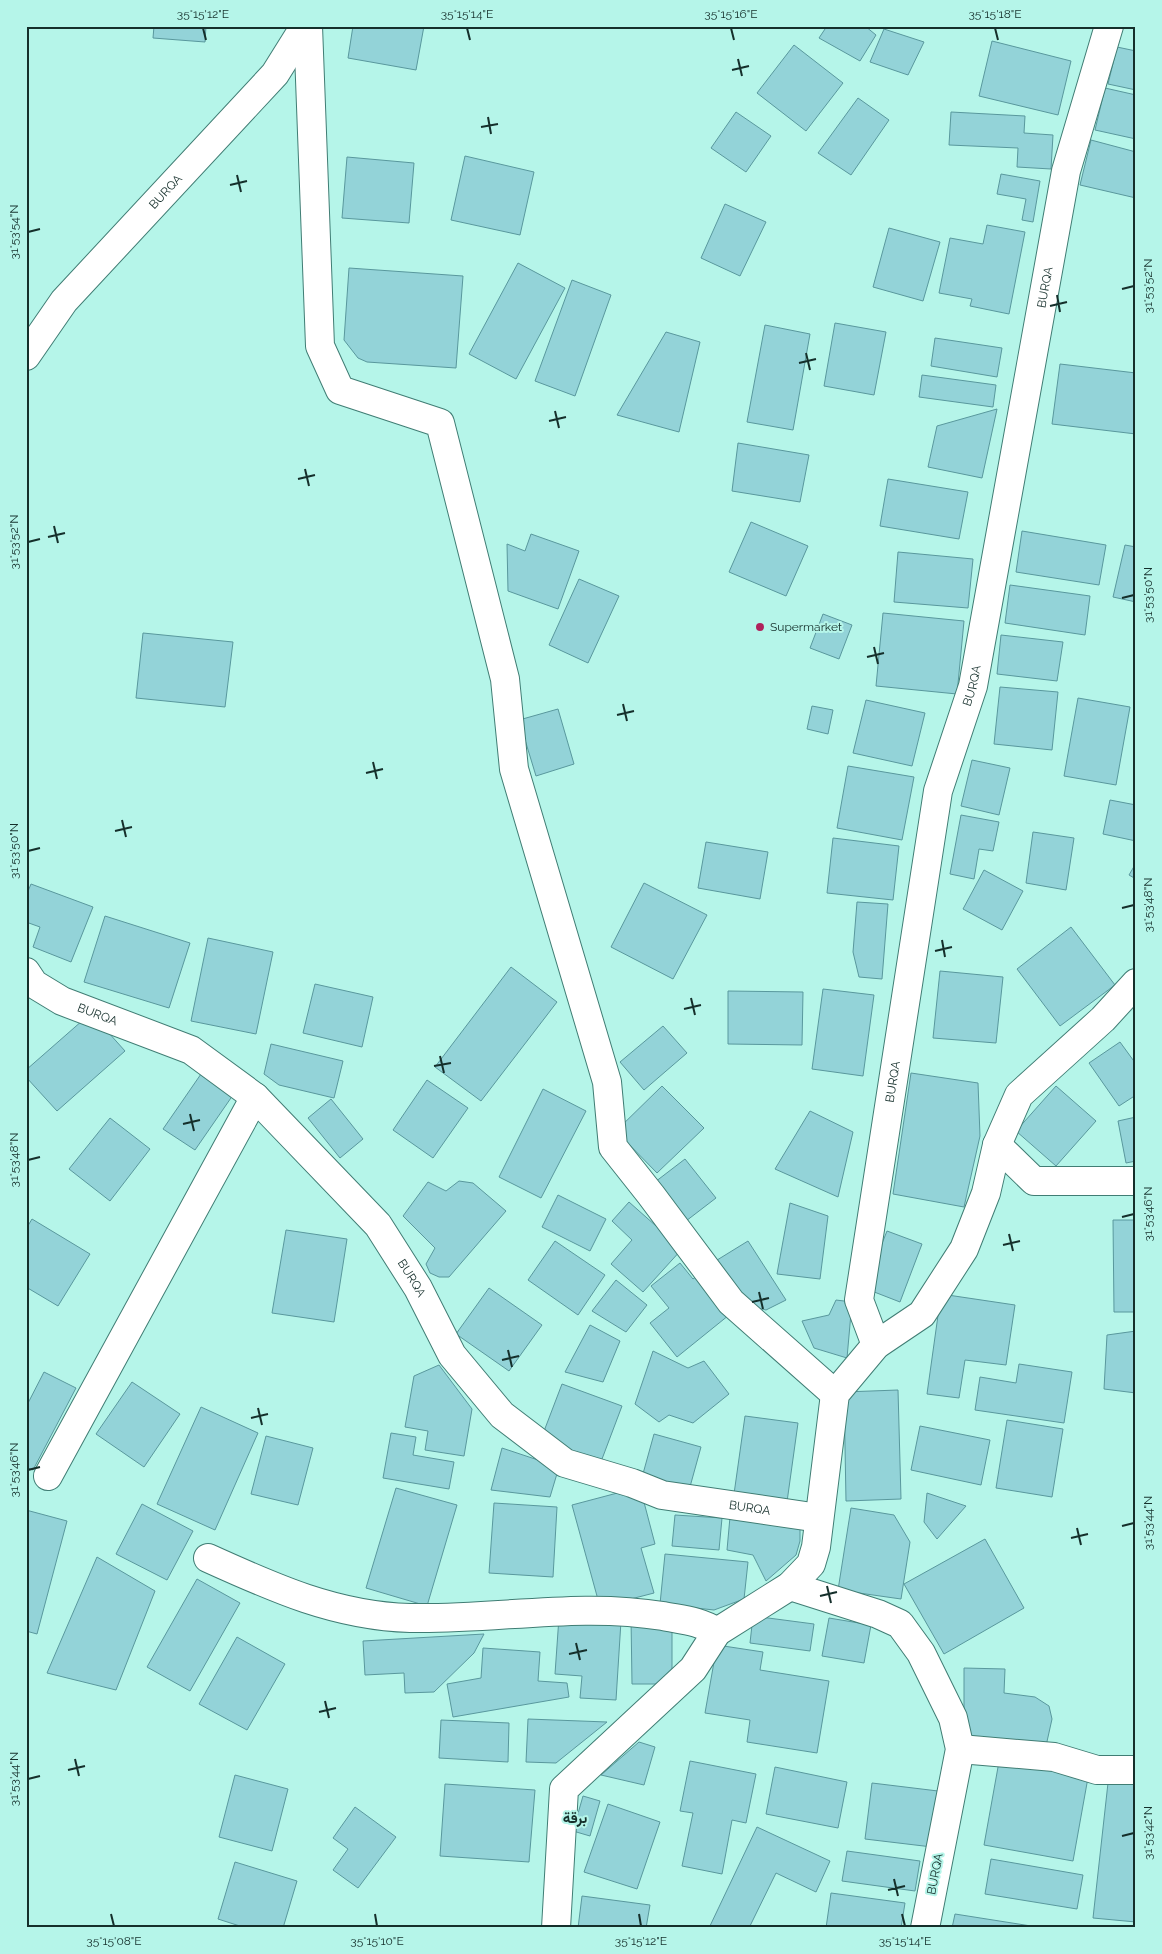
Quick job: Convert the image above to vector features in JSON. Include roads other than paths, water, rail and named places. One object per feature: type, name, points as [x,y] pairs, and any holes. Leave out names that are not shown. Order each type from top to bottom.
[{"type":"street","name":"BURQA","points":[[26,356],[64,301],[275,74],[307,26]]},
{"type":"street","points":[[307,26],[320,346],[340,390],[440,424],[505,679],[514,769],[607,1082],[613,1147],[731,1302],[835,1394]]},
{"type":"street","name":"BURQA","points":[[876,1345],[859,1300],[938,791],[973,686],[1066,172],[1109,26]]},
{"type":"street","points":[[556,1928],[564,1789],[693,1669],[717,1632],[790,1586],[811,1564],[816,1547],[835,1394],[876,1345],[922,1314],[964,1248],[986,1193],[997,1145],[1019,1096],[1103,1019],[1136,983]]},
{"type":"street","name":"BURQA","points":[[29,987],[191,1050],[255,1096],[378,1225],[418,1288],[452,1355],[502,1415],[565,1463],[632,1483],[662,1495],[819,1518]]},
{"type":"street","points":[[48,1476],[255,1096]]},
{"type":"street","points":[[997,1145],[1034,1181],[1118,1183],[1136,1181]]},
{"type":"street","points":[[208,1558],[265,1584],[332,1608],[410,1618],[574,1610],[638,1612],[703,1623],[717,1632]]},
{"type":"street","name":"BURQA","points":[[790,1586],[878,1614],[900,1624],[922,1653],[953,1718],[960,1749],[925,1928]]},
{"type":"street","points":[[960,1749],[1054,1758],[1097,1770],[1136,1770]]},
{"type":"place","name":"Supermarket","points":[[760,627]]},
{"type":"district","name":"برقة","points":[[575,1818]]}]
